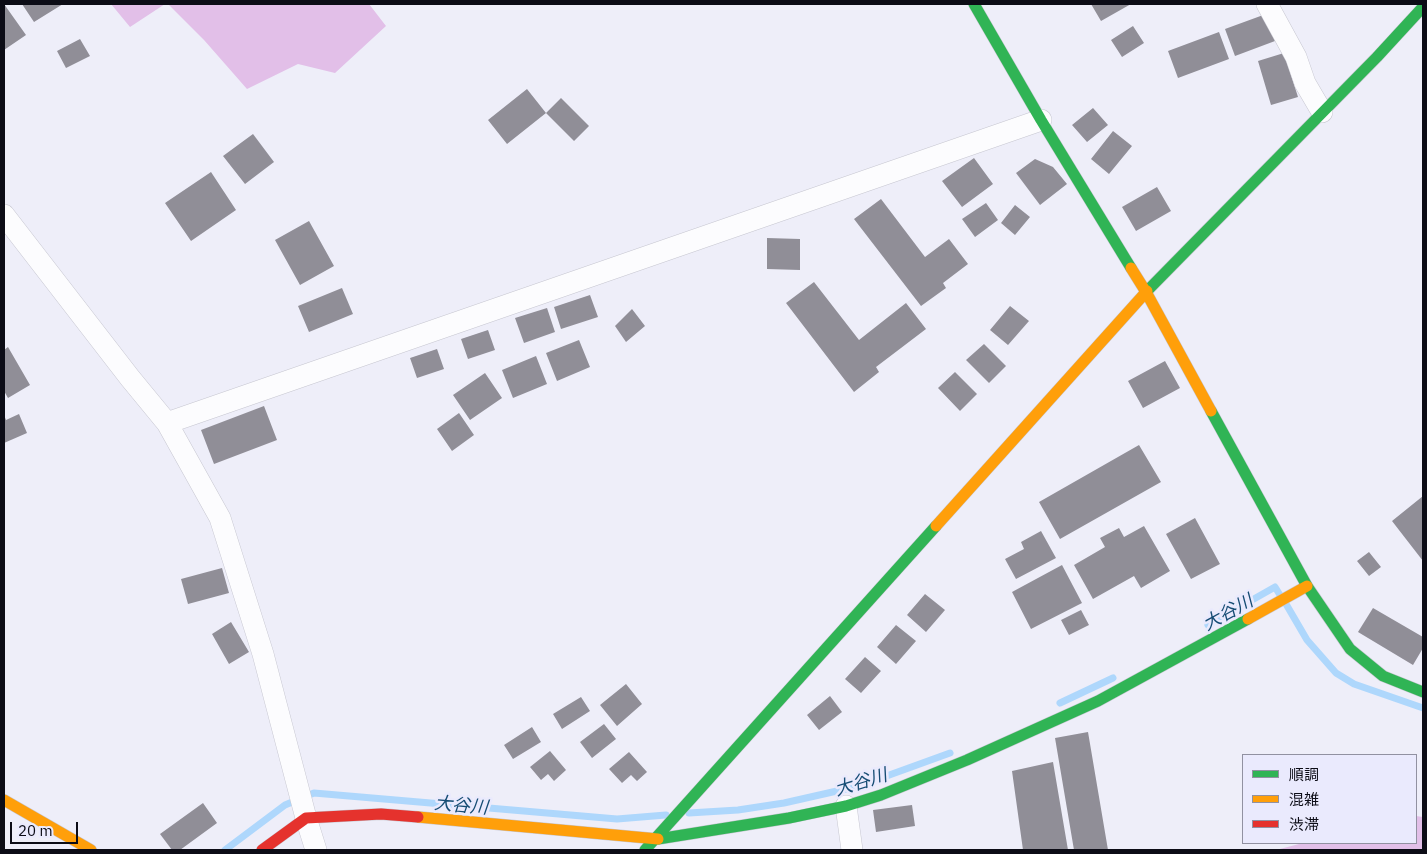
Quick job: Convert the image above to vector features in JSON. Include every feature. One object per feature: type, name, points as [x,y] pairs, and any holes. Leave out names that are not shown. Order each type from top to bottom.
[{"type":"street","points":[[974,4],[1041,120],[1146,292],[1307,586],[1350,650],[1383,676],[1423,692]]},
{"type":"street","points":[[1267,4],[1296,57],[1305,83],[1322,112]]},
{"type":"street","points":[[645,850],[1146,292],[1423,8]]},
{"type":"street","points":[[167,423],[1041,120]]},
{"type":"street","points":[[4,217],[167,423],[220,518],[263,654],[316,850]]},
{"type":"street","points":[[262,850],[306,818],[381,814],[655,840],[789,818],[846,806],[881,795],[967,760],[1098,701],[1307,586]]},
{"type":"street","points":[[4,800],[90,850]]},
{"type":"street","points":[[846,806],[852,850]]},
{"type":"shaded area","points":[[111,4],[165,4],[130,27]]},
{"type":"shaded area","points":[[168,4],[369,4],[386,26],[335,73],[298,64],[247,89],[204,40]]},
{"type":"shaded area","points":[[1417,816],[1423,817],[1423,850],[1276,850],[1299,844],[1417,844]]},
{"type":"building","points":[[4,4],[26,35],[4,50]]},
{"type":"building","points":[[22,4],[63,4],[34,22]]},
{"type":"building","points":[[1091,4],[1131,4],[1101,21]]},
{"type":"building","points":[[1266,14],[1275,41],[1235,56],[1225,29]]},
{"type":"building","points":[[1133,26],[1144,43],[1122,57],[1111,40]]},
{"type":"building","points":[[1219,32],[1229,59],[1178,78],[1168,51]]},
{"type":"building","points":[[80,39],[90,56],[66,68],[57,51]]},
{"type":"building","points":[[1284,53],[1298,97],[1271,105],[1258,61]]},
{"type":"building","points":[[527,89],[546,113],[507,144],[488,120]]},
{"type":"building","points":[[561,98],[589,126],[574,141],[546,113]]},
{"type":"building","points":[[1093,108],[1108,125],[1087,142],[1072,125]]},
{"type":"building","points":[[1113,131],[1132,146],[1109,174],[1091,159]]},
{"type":"building","points":[[253,134],[274,162],[245,184],[223,156]]},
{"type":"building","points":[[974,158],[993,184],[962,207],[942,181]]},
{"type":"building","points":[[1035,159],[1053,167],[1067,184],[1040,205],[1016,173]]},
{"type":"building","points":[[211,172],[236,210],[191,241],[165,203]]},
{"type":"building","points":[[1157,187],[1171,211],[1136,231],[1122,207]]},
{"type":"building","points":[[881,199],[925,257],[949,239],[968,264],[943,283],[946,288],[921,306],[854,219]]},
{"type":"building","points":[[986,203],[998,220],[975,237],[962,219]]},
{"type":"building","points":[[1015,205],[1030,217],[1015,235],[1001,223]]},
{"type":"building","points":[[309,221],[334,266],[300,285],[275,240]]},
{"type":"building","points":[[767,238],[800,239],[800,270],[767,269]]},
{"type":"building","points":[[814,282],[859,340],[906,303],[926,329],[876,367],[879,372],[854,392],[786,303]]},
{"type":"building","points":[[342,288],[353,314],[309,332],[298,306]]},
{"type":"building","points":[[590,295],[598,317],[561,329],[554,307]]},
{"type":"building","points":[[1010,306],[1029,321],[1008,345],[990,330]]},
{"type":"building","points":[[547,308],[555,332],[524,343],[515,318]]},
{"type":"building","points":[[632,309],[645,326],[626,342],[615,326]]},
{"type":"building","points":[[488,330],[495,350],[468,359],[461,339]]},
{"type":"building","points":[[579,340],[590,367],[557,381],[546,353]]},
{"type":"building","points":[[984,344],[1006,366],[989,383],[966,360]]},
{"type":"building","points":[[8,347],[30,385],[8,398],[4,391],[4,350]]},
{"type":"building","points":[[437,349],[444,369],[417,378],[410,358]]},
{"type":"building","points":[[536,356],[547,384],[513,398],[502,370]]},
{"type":"building","points":[[1165,361],[1180,388],[1143,408],[1128,381]]},
{"type":"building","points":[[955,372],[977,394],[960,411],[938,388]]},
{"type":"building","points":[[485,373],[502,398],[470,420],[453,395]]},
{"type":"building","points":[[264,406],[277,440],[214,464],[201,430]]},
{"type":"building","points":[[459,413],[474,435],[452,451],[437,429]]},
{"type":"building","points":[[19,414],[27,433],[4,443],[4,415],[6,420]]},
{"type":"building","points":[[1139,445],[1161,482],[1060,539],[1039,502]]},
{"type":"building","points":[[1423,496],[1423,561],[1392,521]]},
{"type":"building","points":[[1195,518],[1220,564],[1191,579],[1166,534]]},
{"type":"building","points":[[1144,526],[1170,571],[1141,588],[1134,576],[1093,599],[1074,565],[1105,547],[1100,538],[1119,528],[1124,537]]},
{"type":"building","points":[[1041,531],[1056,558],[1016,579],[1005,559],[1024,549],[1021,542]]},
{"type":"building","points":[[1369,552],[1381,567],[1369,576],[1357,561]]},
{"type":"building","points":[[1062,565],[1082,603],[1031,629],[1012,592]]},
{"type":"building","points":[[222,568],[229,593],[188,604],[181,579]]},
{"type":"building","points":[[925,594],[945,610],[926,632],[907,615]]},
{"type":"building","points":[[1373,608],[1423,637],[1423,648],[1413,665],[1358,632]]},
{"type":"building","points":[[1081,610],[1089,625],[1069,635],[1061,620]]},
{"type":"building","points":[[231,622],[249,652],[229,664],[212,634]]},
{"type":"building","points":[[896,625],[916,641],[896,664],[877,647]]},
{"type":"building","points":[[865,657],[881,671],[861,693],[845,679]]},
{"type":"building","points":[[626,684],[642,704],[617,726],[600,705]]},
{"type":"building","points":[[830,696],[842,712],[819,730],[807,715]]},
{"type":"building","points":[[581,697],[590,711],[562,729],[553,714]]},
{"type":"building","points":[[604,724],[616,739],[592,758],[580,742]]},
{"type":"building","points":[[532,727],[541,742],[513,759],[504,745]]},
{"type":"building","points":[[1088,732],[1108,850],[1074,850],[1055,738]]},
{"type":"building","points":[[550,751],[566,770],[554,781],[548,774],[541,780],[530,767]]},
{"type":"building","points":[[629,752],[647,772],[637,781],[631,775],[622,783],[609,769]]},
{"type":"building","points":[[1053,762],[1068,850],[1023,850],[1012,771]]},
{"type":"building","points":[[203,803],[217,823],[180,850],[172,850],[160,834]]},
{"type":"building","points":[[912,805],[915,826],[876,832],[873,810]]},
{"type":"waterway","name":"大谷川","points":[[1208,625],[1275,587],[1280,595]]},
{"type":"waterway","name":"大谷川","points":[[1286,604],[1307,640],[1336,673],[1354,684],[1423,708]]},
{"type":"waterway","name":"大谷川","points":[[1060,703],[1113,678]]},
{"type":"waterway","name":"大谷川","points":[[689,813],[738,810],[784,803],[859,786],[950,753]]},
{"type":"waterway","name":"大谷川","points":[[225,850],[285,805],[314,793],[617,819],[666,815]]},
{"type":"traffic: fast","points":[[974,4],[1041,120],[1131,268]]},
{"type":"traffic: fast","points":[[1147,291],[1377,57],[1423,7]]},
{"type":"traffic: fast","points":[[1211,411],[1307,586],[1350,649],[1383,676],[1423,692]]},
{"type":"traffic: fast","points":[[645,850],[936,526]]},
{"type":"traffic: fast","points":[[658,839],[789,818],[846,806],[881,795],[967,760],[1098,701],[1248,619]]},
{"type":"traffic: slow","points":[[1131,268],[1211,411]]},
{"type":"traffic: slow","points":[[936,526],[1147,291]]},
{"type":"traffic: slow","points":[[1248,619],[1307,586]]},
{"type":"traffic: slow","points":[[4,800],[91,850]]},
{"type":"traffic: slow","points":[[418,817],[658,839]]},
{"type":"traffic: jam","points":[[262,850],[306,818],[381,814],[418,817]]}]
